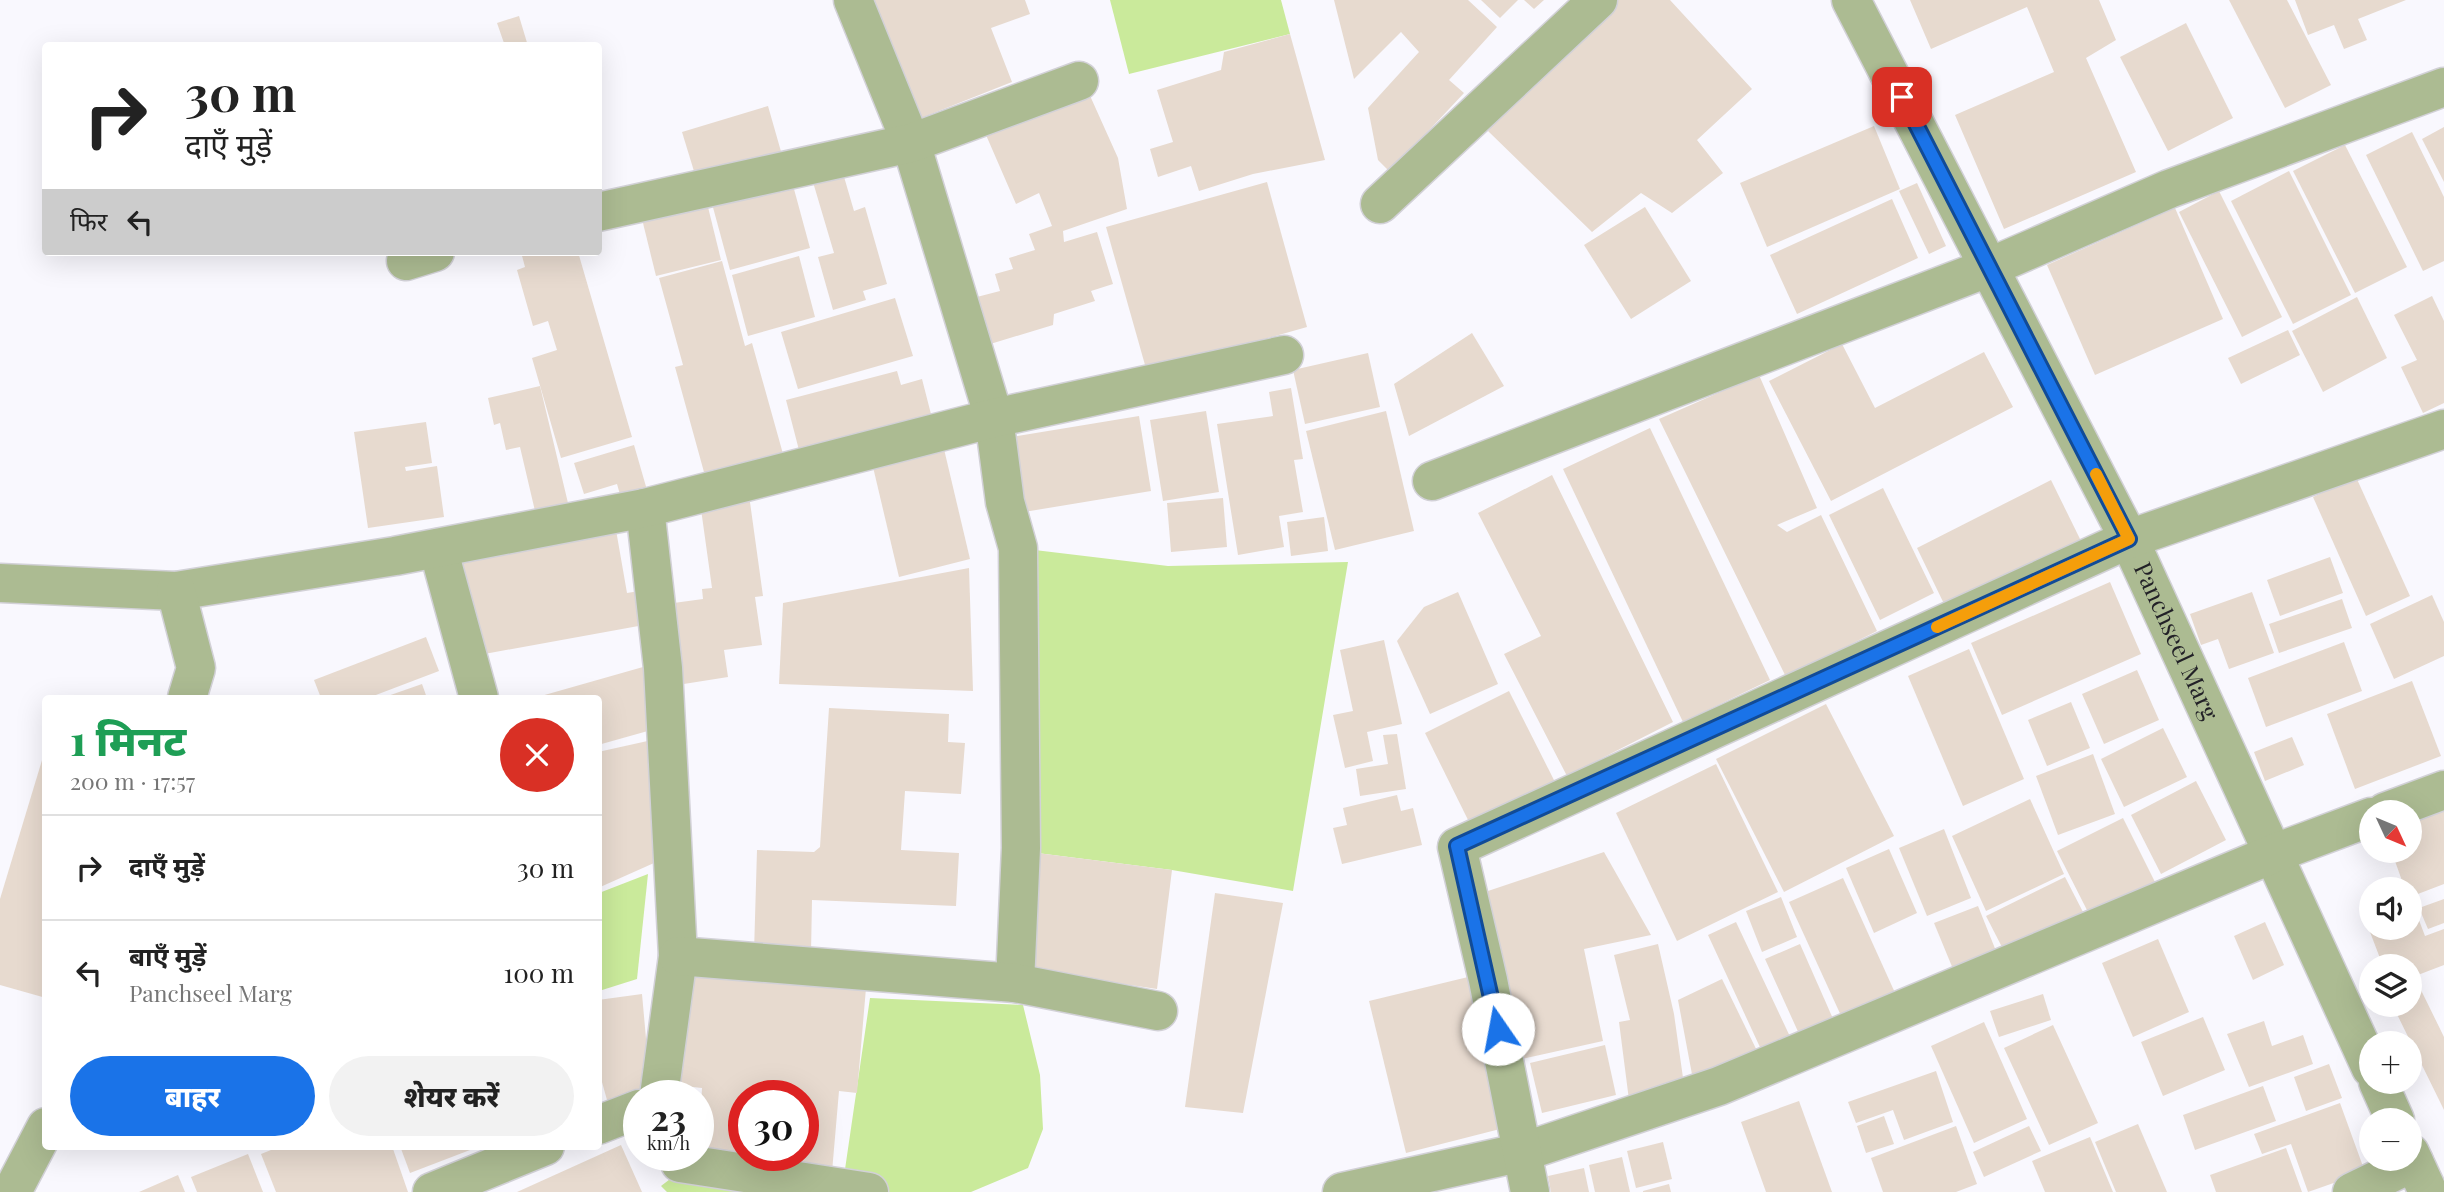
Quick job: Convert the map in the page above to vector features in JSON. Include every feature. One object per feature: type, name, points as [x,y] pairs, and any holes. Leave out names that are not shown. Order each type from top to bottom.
[{"type":"street","points":[[853,0],[911,143],[994,418],[1005,502],[1018,548],[1021,848],[1015,983]]},
{"type":"street","points":[[1380,204],[1598,0]]},
{"type":"street","name":"Panchseel Marg","points":[[1852,0],[2129,539],[2359,1041]]},
{"type":"street","points":[[602,211],[911,143],[1079,81]]},
{"type":"street","points":[[1432,481],[1990,267],[2169,189],[2444,87]]},
{"type":"street","points":[[0,583],[176,592],[438,548],[645,508],[994,418],[1284,355]]},
{"type":"street","points":[[1530,1192],[1457,846],[2129,539],[2444,429]]},
{"type":"street","points":[[645,508],[663,668],[678,956],[661,1080]]},
{"type":"street","points":[[438,548],[478,695]]},
{"type":"street","points":[[176,592],[197,668],[188,695]]},
{"type":"street","points":[[2417,800],[2444,790]]},
{"type":"street","points":[[1342,1192],[1523,1152],[1719,1086],[2275,853],[2359,822]]},
{"type":"street","points":[[678,956],[1015,983],[1158,1012]]},
{"type":"street","points":[[602,1123],[623,1115]]},
{"type":"street","points":[[12,1192],[42,1134]]},
{"type":"street","points":[[432,1192],[535,1150]]},
{"type":"street","points":[[691,1171],[869,1192]]},
{"type":"street","points":[[2352,1192],[2411,1171]]},
{"type":"green space","points":[[1110,0],[1281,0],[1290,34],[1129,74]]},
{"type":"green space","points":[[1018,548],[1168,566],[1348,562],[1293,891],[1172,870],[1037,853]]},
{"type":"green space","points":[[648,874],[637,979],[602,990],[602,892]]},
{"type":"green space","points":[[870,998],[1023,1005],[1040,1075],[1043,1129],[1028,1168],[971,1192],[667,1192],[661,1186],[678,1173],[843,1183]]},
{"type":"building","points":[[864,0],[1025,0],[1030,14],[991,28],[1012,82],[916,120]]},
{"type":"building","points":[[1334,0],[1468,0],[1497,27],[1449,80],[1464,93],[1390,172],[1378,160],[1368,108],[1419,52],[1401,32],[1354,79]]},
{"type":"building","points":[[1481,0],[1518,0],[1500,18]]},
{"type":"building","points":[[1524,0],[1544,0],[1534,9]]},
{"type":"building","points":[[1614,0],[1670,0],[1752,89],[1697,140],[1723,173],[1672,213],[1641,193],[1592,232],[1488,131],[1533,76]]},
{"type":"building","points":[[1910,0],[2099,0],[2116,40],[2086,58],[2136,172],[2004,229],[1955,115],[2054,72],[2027,7],[1931,49]]},
{"type":"building","points":[[2229,0],[2287,0],[2331,85],[2285,108]]},
{"type":"building","points":[[2295,0],[2406,0],[2358,19],[2367,40],[2344,49],[2334,25],[2308,35]]},
{"type":"building","points":[[519,16],[527,42],[504,42],[497,23]]},
{"type":"building","points":[[2186,23],[2233,118],[2168,151],[2120,57]]},
{"type":"building","points":[[1290,34],[1325,160],[1253,174],[1199,191],[1191,166],[1158,177],[1150,149],[1173,142],[1157,90],[1221,70],[1224,52]]},
{"type":"building","points":[[1087,89],[1118,158],[1127,209],[1063,231],[1064,242],[1097,232],[1113,284],[1091,291],[1095,301],[1054,314],[1053,325],[987,345],[973,298],[1000,291],[995,274],[1013,269],[1009,258],[1035,250],[1029,234],[1052,226],[1039,193],[1016,204],[986,135]]},
{"type":"building","points":[[768,106],[782,155],[697,181],[682,132]]},
{"type":"building","points":[[1874,126],[1900,189],[1767,247],[1740,183]]},
{"type":"building","points":[[2444,127],[2444,182],[2422,139]]},
{"type":"building","points":[[2412,132],[2444,197],[2444,261],[2423,271],[2366,155]]},
{"type":"building","points":[[2345,145],[2407,267],[2355,293],[2293,171]]},
{"type":"building","points":[[840,163],[854,211],[865,207],[887,284],[863,291],[866,300],[833,310],[818,257],[834,253],[810,172]]},
{"type":"building","points":[[2289,171],[2351,295],[2293,324],[2231,201]]},
{"type":"building","points":[[791,178],[810,248],[730,270],[711,200]]},
{"type":"building","points":[[1267,182],[1307,327],[1147,372],[1106,227]]},
{"type":"building","points":[[1917,183],[1946,246],[1929,254],[1899,191]]},
{"type":"building","points":[[2219,191],[2282,317],[2242,337],[2179,212]]},
{"type":"building","points":[[1892,199],[1918,258],[1797,314],[1770,255]]},
{"type":"building","points":[[707,203],[721,260],[656,276],[642,219]]},
{"type":"building","points":[[1645,207],[1691,281],[1631,319],[1584,245]]},
{"type":"building","points":[[2175,208],[2223,319],[2095,375],[2047,265]]},
{"type":"building","points":[[522,256],[579,256],[632,437],[561,458],[532,358],[557,350],[548,321],[533,326],[517,270],[525,267]]},
{"type":"building","points":[[799,256],[815,317],[748,336],[732,275]]},
{"type":"building","points":[[722,261],[745,346],[752,343],[785,461],[707,483],[675,367],[683,365],[659,278]]},
{"type":"building","points":[[2432,296],[2444,321],[2444,403],[2423,413],[2401,367],[2417,360],[2394,315]]},
{"type":"building","points":[[2357,297],[2387,358],[2323,392],[2292,331]]},
{"type":"building","points":[[895,298],[913,356],[798,389],[781,332]]},
{"type":"building","points":[[2288,330],[2300,355],[2241,384],[2228,358]]},
{"type":"building","points":[[1472,333],[1504,386],[1409,436],[1394,384]]},
{"type":"building","points":[[1842,344],[1875,408],[1984,352],[2013,407],[1831,501],[1769,381]]},
{"type":"building","points":[[1368,353],[1380,407],[1305,424],[1293,370]]},
{"type":"building","points":[[897,371],[901,385],[922,379],[932,418],[800,454],[786,400]]},
{"type":"building","points":[[1759,375],[1817,508],[1777,525],[1787,532],[1821,515],[1877,631],[1786,677],[1659,419]]},
{"type":"building","points":[[540,386],[568,503],[535,511],[520,447],[506,450],[500,423],[494,425],[488,398]]},
{"type":"building","points":[[1291,388],[1303,459],[1294,460],[1303,512],[1279,516],[1284,547],[1238,555],[1217,424],[1273,416],[1269,392]]},
{"type":"building","points":[[1206,411],[1219,492],[1163,501],[1150,420]]},
{"type":"building","points":[[1386,411],[1414,531],[1335,550],[1306,431]]},
{"type":"building","points":[[1139,416],[1151,491],[1024,512],[1012,437]]},
{"type":"building","points":[[426,422],[432,463],[405,467],[406,471],[437,466],[444,517],[368,528],[354,432]]},
{"type":"building","points":[[1650,428],[1770,680],[1683,722],[1563,469]]},
{"type":"building","points":[[634,445],[647,490],[621,498],[617,484],[584,494],[574,463]]},
{"type":"building","points":[[944,449],[970,559],[899,577],[873,467]]},
{"type":"building","points":[[1552,475],[1673,722],[1567,776],[1504,654],[1541,636],[1478,513]]},
{"type":"building","points":[[2356,477],[2410,596],[2366,616],[2313,497]]},
{"type":"building","points":[[2051,480],[2082,543],[1947,610],[1917,548]]},
{"type":"building","points":[[1883,488],[1934,593],[1880,620],[1829,515]]},
{"type":"building","points":[[749,495],[763,596],[755,597],[762,645],[724,650],[728,677],[671,686],[659,605],[703,599],[702,589],[712,588],[700,502]]},
{"type":"building","points":[[1223,498],[1227,547],[1171,552],[1167,503]]},
{"type":"building","points":[[1324,517],[1328,551],[1291,556],[1287,522]]},
{"type":"building","points":[[616,530],[627,593],[651,589],[655,623],[479,655],[460,549]]},
{"type":"building","points":[[2330,557],[2343,593],[2280,616],[2267,580]]},
{"type":"building","points":[[969,568],[973,691],[779,684],[783,603]]},
{"type":"building","points":[[2110,582],[2141,654],[2002,715],[1971,643]]},
{"type":"building","points":[[1458,592],[1498,684],[1430,714],[1397,641],[1424,607]]},
{"type":"building","points":[[2252,592],[2274,653],[2229,669],[2218,639],[2201,645],[2190,614]]},
{"type":"building","points":[[2432,595],[2444,622],[2444,656],[2394,679],[2370,624]]},
{"type":"building","points":[[2342,599],[2352,628],[2279,653],[2269,624]]},
{"type":"building","points":[[426,637],[439,671],[376,695],[320,695],[314,680]]},
{"type":"building","points":[[1384,640],[1402,724],[1367,732],[1373,761],[1345,768],[1333,715],[1353,711],[1340,650]]},
{"type":"building","points":[[2344,642],[2362,691],[2266,727],[2248,678]]},
{"type":"building","points":[[1969,649],[2024,779],[1963,806],[1908,676]]},
{"type":"building","points":[[650,665],[662,727],[602,744],[602,695],[545,695]]},
{"type":"building","points":[[2137,670],[2159,720],[2104,744],[2082,694]]},
{"type":"building","points":[[2412,681],[2441,756],[2355,789],[2327,714]]},
{"type":"building","points":[[422,684],[426,695],[391,695]]},
{"type":"building","points":[[1509,691],[1557,786],[1472,828],[1425,733]]},
{"type":"building","points":[[2071,702],[2090,748],[2047,766],[2028,720]]},
{"type":"building","points":[[1826,704],[1894,836],[1784,892],[1716,759]]},
{"type":"building","points":[[829,708],[949,714],[948,742],[965,743],[961,794],[905,791],[901,850],[959,853],[956,906],[812,900],[811,953],[754,952],[757,850],[814,852],[820,847]]},
{"type":"building","points":[[2163,728],[2187,777],[2124,807],[2101,759]]},
{"type":"building","points":[[1397,734],[1406,789],[1360,796],[1356,769],[1388,764],[1383,735]]},
{"type":"building","points":[[2292,737],[2304,765],[2265,781],[2254,752]]},
{"type":"building","points":[[661,738],[654,863],[602,886],[602,751]]},
{"type":"building","points":[[2093,754],[2115,814],[2058,835],[2036,776]]},
{"type":"building","points":[[42,760],[42,997],[0,985],[0,899]]},
{"type":"building","points":[[1716,764],[1778,892],[1677,941],[1616,813]]},
{"type":"building","points":[[2196,781],[2226,840],[2161,874],[2131,815]]},
{"type":"building","points":[[1397,795],[1401,811],[1413,808],[1422,845],[1342,864],[1333,828],[1347,825],[1343,808]]},
{"type":"building","points":[[2030,799],[2064,874],[1986,911],[1952,836]]},
{"type":"building","points":[[2444,810],[2444,884],[2422,892],[2422,877],[2401,877],[2396,863],[2422,863],[2422,818]]},
{"type":"building","points":[[2123,818],[2155,882],[2090,916],[2057,851]]},
{"type":"building","points":[[1944,829],[1971,898],[1927,916],[1899,848]]},
{"type":"building","points":[[1889,849],[1917,913],[1874,933],[1846,868]]},
{"type":"building","points":[[1604,852],[1651,935],[1584,949],[1603,1041],[1522,1059],[1485,892]]},
{"type":"building","points":[[1037,853],[1172,870],[1157,989],[1024,969]]},
{"type":"building","points":[[2065,877],[2083,912],[2004,951],[1986,916]]},
{"type":"building","points":[[1843,878],[1896,995],[1843,1020],[1789,902]]},
{"type":"building","points":[[1215,893],[1283,903],[1243,1113],[1185,1107]]},
{"type":"building","points":[[1781,897],[1797,937],[1762,952],[1746,911]]},
{"type":"building","points":[[2444,899],[2444,923],[2428,929],[2422,915],[2422,907]]},
{"type":"building","points":[[1978,906],[1996,951],[1953,969],[1934,923]]},
{"type":"building","points":[[1736,922],[1794,1045],[1765,1058],[1708,935]]},
{"type":"building","points":[[2265,922],[2284,965],[2253,980],[2234,936]]},
{"type":"building","points":[[2422,928],[2425,936],[2444,929],[2444,965],[2422,973],[2422,954],[2378,954],[2373,940],[2422,940]]},
{"type":"building","points":[[2158,939],[2189,1012],[2133,1037],[2102,963]]},
{"type":"building","points":[[1658,944],[1674,1014],[1685,1092],[1629,1100],[1619,1022],[1630,1020],[1614,955]]},
{"type":"building","points":[[1800,944],[1834,1021],[1800,1036],[1765,959]]},
{"type":"building","points":[[684,974],[866,988],[857,1093],[839,1091],[832,1172],[819,1170],[819,1080],[728,1080],[728,1159],[714,1157],[714,1080],[675,1080]]},
{"type":"building","points":[[1468,977],[1504,1128],[1406,1153],[1369,1001]]},
{"type":"building","points":[[1722,979],[1761,1059],[1695,1090],[1678,1000]]},
{"type":"building","points":[[2422,992],[2444,1037],[2444,1110],[2422,1065],[2422,1031],[2405,1031],[2398,1017],[2422,1017]]},
{"type":"building","points":[[642,994],[650,1080],[623,1080],[623,1098],[607,1100],[602,1082],[602,999]]},
{"type":"building","points":[[2043,994],[2051,1020],[1999,1037],[1990,1011]]},
{"type":"building","points":[[2203,1017],[2225,1070],[2163,1096],[2141,1042]]},
{"type":"building","points":[[2264,1021],[2272,1046],[2303,1035],[2313,1064],[2249,1087],[2227,1034]]},
{"type":"building","points":[[1984,1022],[2027,1119],[1974,1143],[1931,1046]]},
{"type":"building","points":[[2053,1025],[2098,1123],[2049,1145],[2004,1048]]},
{"type":"building","points":[[1605,1045],[1616,1095],[1542,1113],[1530,1063]]},
{"type":"building","points":[[2329,1064],[2342,1098],[2306,1111],[2294,1077]]},
{"type":"building","points":[[1936,1071],[1953,1122],[1904,1140],[1893,1110],[1856,1123],[1848,1102]]},
{"type":"building","points":[[2263,1086],[2276,1121],[2195,1150],[2183,1115]]},
{"type":"building","points":[[1799,1101],[1832,1192],[1766,1192],[1741,1122]]},
{"type":"building","points":[[2340,1103],[2359,1155],[2359,1171],[2365,1172],[2308,1192],[2291,1144],[2262,1154],[2254,1134]]},
{"type":"building","points":[[1884,1116],[1894,1144],[1866,1153],[1857,1126]]},
{"type":"building","points":[[2138,1124],[2167,1192],[2116,1192],[2095,1142]]},
{"type":"building","points":[[1956,1126],[1977,1184],[1956,1192],[1883,1192],[1871,1158]]},
{"type":"building","points":[[2029,1126],[2041,1151],[1984,1177],[1973,1152]]},
{"type":"building","points":[[2090,1137],[2113,1192],[2045,1192],[2032,1161]]},
{"type":"building","points":[[1663,1142],[1672,1179],[1636,1188],[1627,1151]]},
{"type":"building","points":[[621,1145],[623,1171],[633,1171],[642,1192],[517,1192]]},
{"type":"building","points":[[2286,1148],[2302,1192],[2216,1192],[2210,1175]]},
{"type":"building","points":[[271,1150],[393,1150],[408,1192],[276,1192],[261,1154]]},
{"type":"building","points":[[401,1150],[470,1150],[410,1173]]},
{"type":"building","points":[[248,1154],[263,1192],[197,1192],[191,1177]]},
{"type":"building","points":[[1622,1157],[1630,1192],[1595,1192],[1589,1165]]},
{"type":"building","points":[[1584,1168],[1589,1192],[1551,1192],[1548,1176]]},
{"type":"building","points":[[178,1175],[185,1192],[139,1192]]},
{"type":"building","points":[[1669,1184],[1671,1192],[1643,1192],[1643,1191]]},
{"type":"slow traffic","points":[[1937,627],[2129,539],[2096,474]]},
{"type":"route","points":[[1498,1029],[1457,846],[2129,539],[1902,97]]}]
